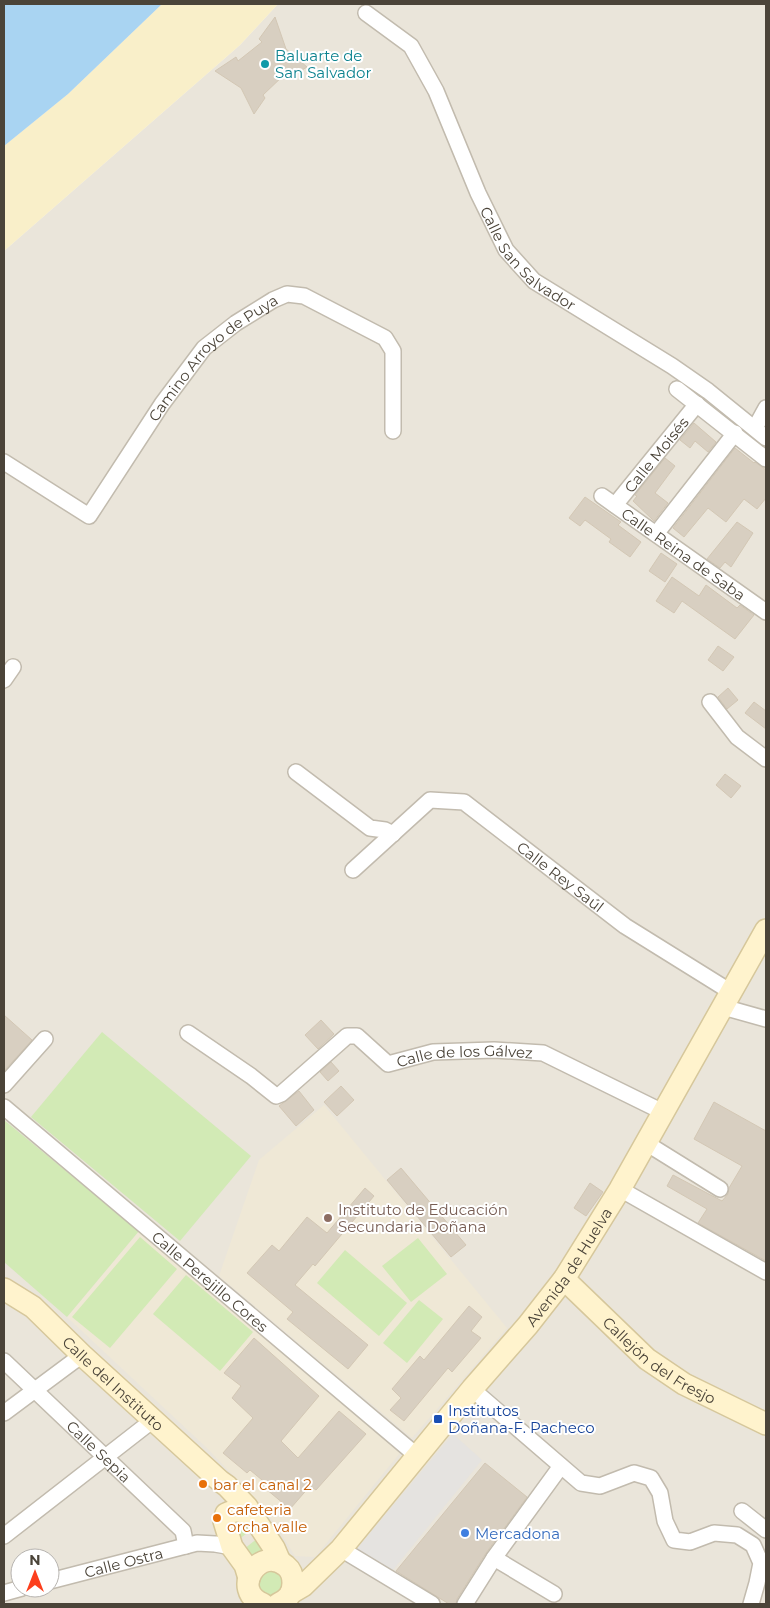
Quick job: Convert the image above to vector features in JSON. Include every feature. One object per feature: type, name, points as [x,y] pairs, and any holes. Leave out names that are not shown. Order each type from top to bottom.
[{"type":"street","name":"Calle San Salvador","points":[[366,14],[412,46],[436,91],[478,193],[506,250],[534,281],[672,366],[708,391],[763,421]]},
{"type":"street","name":"Camino Arroyo de Puya","points":[[4,462],[89,516],[162,404],[204,348],[236,323],[273,300],[287,294],[304,296],[385,338],[393,351],[393,431]]},
{"type":"street","points":[[677,389],[766,459]]},
{"type":"street","name":"Calle Moisés","points":[[615,505],[697,404]]},
{"type":"street","points":[[656,534],[735,433]]},
{"type":"street","name":"Calle Reina de Saba","points":[[602,496],[766,612]]},
{"type":"street","points":[[4,680],[13,667]]},
{"type":"street","points":[[710,702],[737,737],[766,759]]},
{"type":"street","points":[[296,772],[370,828],[385,830],[393,834]]},
{"type":"street","name":"Calle Rey Saúl","points":[[353,870],[430,800],[464,802],[625,926],[727,1000],[766,1019]]},
{"type":"street","name":"Avenida de Huelva","points":[[248,1578],[260,1563],[267,1561],[282,1594],[300,1573],[320,1568],[341,1548],[472,1388],[528,1325],[564,1279],[620,1189],[766,930]]},
{"type":"street","name":"Calle de los Gálvez","points":[[188,1033],[251,1076],[276,1096],[281,1094],[347,1036],[357,1036],[388,1064],[433,1052],[494,1050],[543,1053],[663,1112]]},
{"type":"street","points":[[4,1085],[45,1039]]},
{"type":"street","name":"Calle Perejillo Cores","points":[[4,1107],[416,1455]]},
{"type":"street","points":[[646,1143],[720,1189]]},
{"type":"street","points":[[620,1189],[766,1272]]},
{"type":"street","name":"Callejón del Fresjo","points":[[564,1279],[647,1359],[684,1384],[766,1424]]},
{"type":"street","name":"Calle del Instituto","points":[[4,1289],[33,1307],[82,1355],[227,1486],[247,1507],[274,1548],[282,1594]]},
{"type":"street","points":[[4,1413],[82,1355]]},
{"type":"street","name":"Calle Sepia","points":[[4,1361],[183,1531],[192,1544]]},
{"type":"street","points":[[472,1388],[581,1483],[600,1486],[634,1473],[651,1478],[660,1493],[665,1521],[674,1540],[690,1542],[714,1533],[737,1535],[753,1545],[761,1563],[758,1583],[751,1604]]},
{"type":"street","points":[[4,1536],[153,1420]]},
{"type":"street","points":[[466,1604],[494,1558],[561,1466]]},
{"type":"street","points":[[220,1481],[232,1548],[245,1565],[250,1593],[282,1594]]},
{"type":"street","points":[[225,1517],[240,1510],[252,1516]]},
{"type":"street","points":[[742,1511],[766,1530]]},
{"type":"street","name":"Calle Ostra","points":[[60,1578],[192,1544],[212,1534],[225,1517]]},
{"type":"street","name":"Calle Ostra","points":[[192,1544],[215,1544],[232,1548]]},
{"type":"street","points":[[341,1548],[432,1604]]},
{"type":"street","points":[[494,1558],[554,1594]]},
{"type":"shaded area","points":[[278,4],[766,4],[766,1604],[4,1604],[4,251],[240,45]]},
{"type":"shaded area","name":"Instituto de Educación Secundaria Doñana","points":[[324,1105],[507,1328],[412,1438],[219,1276],[259,1160]]},
{"type":"shaded area","points":[[139,1231],[400,1453],[315,1557],[295,1556],[262,1506],[208,1449],[67,1317]]},
{"type":"shaded area","points":[[453,1434],[482,1460],[393,1570],[355,1551]]},
{"type":"green space","points":[[102,1032],[251,1156],[180,1241],[31,1117]]},
{"type":"green space","points":[[4,1120],[139,1231],[67,1317],[4,1262]]},
{"type":"green space","points":[[140,1237],[177,1269],[110,1348],[72,1317]]},
{"type":"green space","points":[[418,1238],[447,1274],[411,1302],[382,1266]]},
{"type":"green space","points":[[345,1250],[407,1303],[379,1336],[317,1283]]},
{"type":"green space","points":[[186,1275],[253,1332],[220,1371],[153,1314]]},
{"type":"green space","points":[[419,1300],[443,1319],[407,1363],[383,1343]]},
{"type":"green space","points":[[233,1517],[255,1527],[238,1540]]},
{"type":"green space","points":[[258,1538],[266,1548],[252,1559],[244,1549]]},
{"type":"green space","points":[[266,1569],[282,1573],[285,1586],[271,1598],[258,1592],[258,1575]]},
{"type":"sand","points":[[162,4],[278,4],[240,45],[4,251],[4,146],[68,94]]},
{"type":"water","points":[[4,4],[162,4],[68,94],[4,146]]},
{"type":"building","name":"Baluarte de San Salvador","points":[[275,17],[286,49],[307,67],[289,78],[285,74],[263,95],[265,98],[254,114],[241,88],[215,71],[236,57],[238,61],[262,42],[259,39]]},
{"type":"building","points":[[694,423],[716,442],[708,452],[695,441],[690,448],[680,440]]},
{"type":"building","points":[[735,448],[766,470],[766,498],[757,509],[744,499],[726,522],[708,508],[684,537],[673,528]]},
{"type":"building","points":[[665,458],[675,466],[655,493],[668,503],[654,521],[633,501],[637,496],[635,495]]},
{"type":"building","points":[[585,497],[621,522],[618,525],[641,542],[630,557],[609,542],[611,539],[585,520],[580,526],[569,518]]},
{"type":"building","points":[[737,522],[753,533],[731,567],[725,562],[720,568],[707,559]]},
{"type":"building","points":[[661,553],[677,564],[665,582],[649,571]]},
{"type":"building","points":[[672,577],[699,596],[706,585],[737,608],[740,605],[754,615],[735,639],[682,601],[674,613],[656,601]]},
{"type":"building","points":[[718,646],[734,657],[723,671],[708,660]]},
{"type":"building","points":[[728,688],[738,700],[727,709],[718,697]]},
{"type":"building","points":[[754,702],[766,711],[766,729],[745,713]]},
{"type":"building","points":[[725,774],[741,786],[731,798],[716,785]]},
{"type":"building","points":[[4,1015],[32,1040],[4,1071]]},
{"type":"building","points":[[321,1020],[334,1034],[318,1049],[305,1035]]},
{"type":"building","points":[[331,1062],[339,1071],[328,1081],[320,1072]]},
{"type":"building","points":[[341,1086],[354,1100],[337,1116],[324,1102]]},
{"type":"building","points":[[299,1091],[314,1110],[296,1126],[279,1106]]},
{"type":"building","points":[[714,1102],[766,1131],[766,1261],[698,1223],[707,1209],[667,1186],[673,1175],[722,1201],[728,1194],[729,1188],[742,1166],[694,1139]]},
{"type":"building","points":[[401,1168],[466,1245],[451,1257],[387,1180]]},
{"type":"building","points":[[590,1183],[603,1192],[586,1216],[574,1208]]},
{"type":"building","points":[[365,1188],[374,1196],[315,1266],[313,1264],[295,1285],[368,1345],[348,1369],[287,1319],[293,1312],[247,1273],[272,1245],[279,1251],[307,1217],[327,1233]]},
{"type":"building","points":[[469,1306],[482,1317],[471,1331],[481,1338],[452,1372],[448,1368],[404,1421],[390,1410],[401,1398],[392,1389],[420,1356],[424,1360]]},
{"type":"building","points":[[254,1338],[319,1396],[281,1441],[298,1458],[339,1411],[366,1434],[316,1490],[310,1486],[290,1509],[266,1489],[268,1485],[250,1470],[247,1473],[223,1453],[253,1418],[232,1398],[241,1386],[224,1373]]},
{"type":"building","name":"Mercadona","points":[[485,1463],[527,1497],[486,1553],[457,1599],[456,1604],[449,1604],[396,1571]]},
{"type":"place","name":"Baluarte de San Salvador","points":[[265,64]]},
{"type":"place","name":"Instituto de Educación Secundaria Doñana","points":[[328,1218]]},
{"type":"place","name":"Institutos Doñana-F. Pacheco","points":[[438,1419]]},
{"type":"place","name":"bar el canal 2","points":[[203,1484]]},
{"type":"place","name":"cafeteria orcha valle","points":[[217,1518]]},
{"type":"place","name":"Mercadona","points":[[465,1533]]}]
